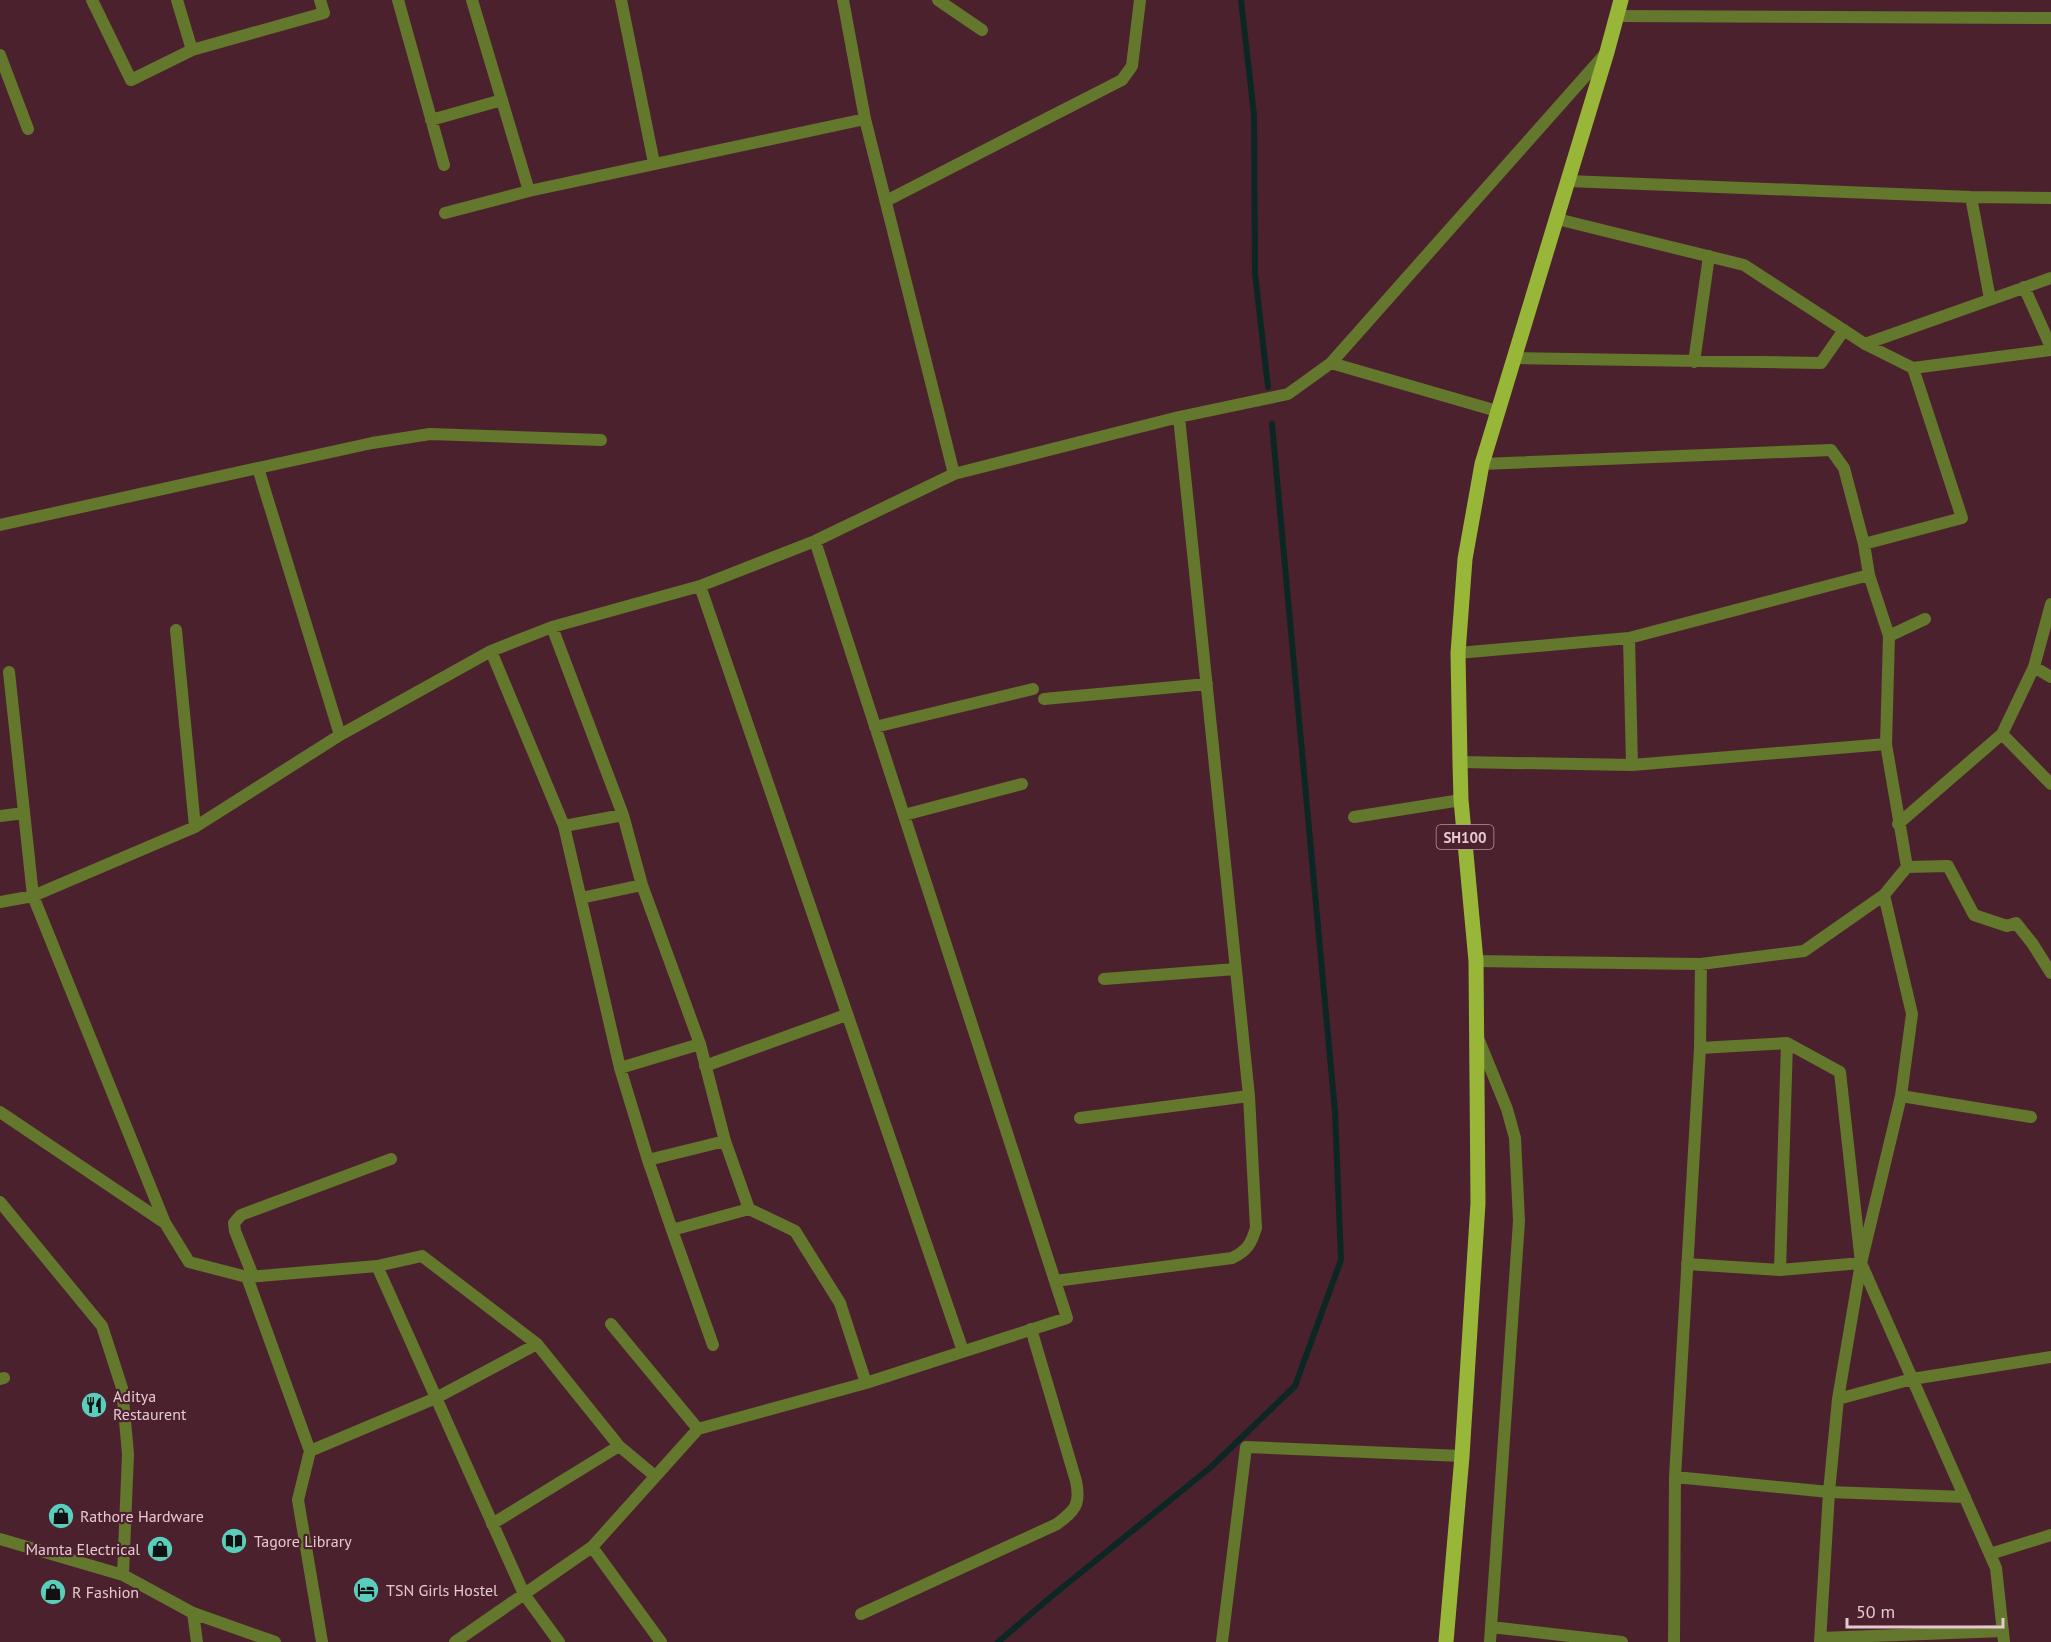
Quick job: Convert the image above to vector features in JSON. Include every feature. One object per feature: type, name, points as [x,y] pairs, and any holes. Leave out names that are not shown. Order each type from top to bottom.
[{"type":"main road","name":"SH100","points":[[1446,1642],[1462,1456],[1478,1203],[1476,961],[1461,800],[1460,762],[1458,653],[1465,559],[1482,464],[1621,0]]},
{"type":"street","points":[[92,0],[131,80],[192,50],[324,13],[320,0]]},
{"type":"street","points":[[177,0],[192,50]]},
{"type":"street","points":[[398,0],[444,165]]},
{"type":"street","points":[[472,0],[529,190]]},
{"type":"street","points":[[621,0],[654,163]]},
{"type":"street","points":[[843,0],[865,119],[954,474]]},
{"type":"street","points":[[938,0],[982,30]]},
{"type":"street","points":[[886,201],[1122,80],[1132,66],[1140,0]]},
{"type":"street","points":[[1617,16],[2051,18]]},
{"type":"street","points":[[0,903],[33,896],[195,827],[340,735],[491,651],[552,627],[700,586],[815,541],[954,474],[1179,417],[1288,394],[1331,363],[1607,52]]},
{"type":"street","points":[[0,55],[28,129]]},
{"type":"street","points":[[431,120],[502,100]]},
{"type":"street","points":[[445,213],[529,190],[865,119]]},
{"type":"street","points":[[1568,181],[1971,197],[2051,198]]},
{"type":"street","points":[[1971,197],[1990,299]]},
{"type":"street","points":[[1557,219],[1744,265],[1865,344],[1913,368],[2051,349],[2025,287]]},
{"type":"street","points":[[1694,362],[1709,256]]},
{"type":"street","points":[[1865,344],[2051,278]]},
{"type":"street","points":[[1514,358],[1821,363],[1844,330]]},
{"type":"street","points":[[1331,363],[1497,411]]},
{"type":"street","points":[[1864,544],[1962,518],[1913,368]]},
{"type":"street","points":[[1055,1281],[1232,1258],[1244,1252],[1252,1243],[1256,1228],[1249,1096],[1179,417]]},
{"type":"street","points":[[0,525],[372,443],[430,434],[601,440]]},
{"type":"street","points":[[1482,464],[1831,450],[1844,468],[1864,544],[1869,575],[1889,636],[1886,744],[1907,867]]},
{"type":"street","points":[[258,468],[340,735]]},
{"type":"street","points":[[455,1642],[592,1547],[698,1429],[866,1383],[1067,1318],[815,541]]},
{"type":"street","points":[[1458,653],[1629,638],[1869,575]]},
{"type":"street","points":[[700,586],[963,1351]]},
{"type":"street","points":[[1898,824],[2001,734],[2034,667],[2051,604]]},
{"type":"street","points":[[1889,636],[1925,619]]},
{"type":"street","points":[[552,627],[623,815],[642,885],[700,1044],[725,1141],[749,1209]]},
{"type":"street","points":[[176,630],[195,827]]},
{"type":"street","points":[[1629,638],[1632,765]]},
{"type":"street","points":[[491,651],[564,826],[620,1068],[648,1160],[713,1345]]},
{"type":"street","points":[[2034,667],[2051,677]]},
{"type":"street","points":[[9,672],[33,896],[165,1223],[189,1262],[250,1277],[377,1266],[422,1256],[537,1344],[619,1446],[655,1476]]},
{"type":"street","points":[[1044,699],[1207,684]]},
{"type":"street","points":[[875,727],[1033,689]]},
{"type":"street","points":[[2001,734],[2051,784]]},
{"type":"street","points":[[1460,762],[1632,765],[1886,744]]},
{"type":"street","points":[[904,815],[1022,784]]},
{"type":"street","points":[[1354,817],[1461,800]]},
{"type":"street","points":[[0,816],[24,813]]},
{"type":"street","points":[[564,826],[623,815]]},
{"type":"street","points":[[1476,961],[1701,964],[1804,951],[1884,895],[1907,867],[1948,866],[1974,915],[2007,926],[2016,923],[2051,973]]},
{"type":"street","points":[[581,898],[642,885]]},
{"type":"street","points":[[1700,1048],[1787,1043],[1840,1072],[1861,1263],[1996,1568],[2003,1637],[1820,1640],[1829,1492],[1838,1399],[1861,1263],[1901,1096],[1912,1014],[1884,895]]},
{"type":"street","points":[[1674,1642],[1676,1477],[1700,1048],[1701,964]]},
{"type":"street","points":[[1104,979],[1236,969]]},
{"type":"street","points":[[705,1066],[846,1015]]},
{"type":"street","points":[[1476,1034],[1507,1108],[1515,1138],[1519,1221],[1490,1642]]},
{"type":"street","points":[[1780,1270],[1787,1043]]},
{"type":"street","points":[[620,1068],[700,1044]]},
{"type":"street","points":[[1080,1118],[1249,1096]]},
{"type":"street","points":[[1901,1096],[2031,1117]]},
{"type":"street","points":[[0,1112],[165,1223]]},
{"type":"street","points":[[648,1160],[725,1141]]},
{"type":"street","points":[[322,1642],[297,1500],[310,1451],[250,1277],[234,1223],[241,1215],[391,1159]]},
{"type":"street","points":[[0,1202],[102,1326],[122,1388],[128,1455],[123,1575]]},
{"type":"street","points":[[672,1230],[749,1209],[795,1231],[840,1303],[866,1383]]},
{"type":"street","points":[[1688,1264],[1780,1270],[1861,1263]]},
{"type":"street","points":[[377,1266],[524,1594],[559,1642]]},
{"type":"street","points":[[611,1324],[698,1429]]},
{"type":"street","points":[[861,1614],[1057,1524],[1076,1507],[1078,1493],[1076,1481],[1031,1329]]},
{"type":"street","points":[[310,1451],[436,1398],[537,1344]]},
{"type":"street","points":[[1838,1399],[1912,1379],[2051,1357]]},
{"type":"street","points":[[492,1524],[619,1446]]},
{"type":"street","points":[[1222,1642],[1246,1447],[1462,1456]]},
{"type":"street","points":[[1676,1477],[1829,1492],[1965,1497]]},
{"type":"street","points":[[1990,1554],[2051,1535]]},
{"type":"street","points":[[0,1539],[123,1575],[193,1613],[275,1642]]},
{"type":"street","points":[[592,1547],[661,1642]]},
{"type":"street","points":[[193,1613],[197,1642]]},
{"type":"street","points":[[1491,1627],[1622,1642]]},
{"type":"waterway","points":[[1241,0],[1254,115],[1255,274],[1268,387]]},
{"type":"waterway","points":[[998,1642],[1211,1467],[1295,1386],[1341,1260],[1335,1112],[1272,424]]},
{"type":"place","name":"Aditya Restaurent","points":[[94,1405]]},
{"type":"place","name":"Rathore Hardware","points":[[61,1516]]},
{"type":"place","name":"Tagore Library","points":[[234,1541]]},
{"type":"place","name":"Mamta Electrical","points":[[160,1549]]},
{"type":"place","name":"TSN Girls Hostel","points":[[366,1590]]},
{"type":"place","name":"R Fashion","points":[[53,1592]]}]
